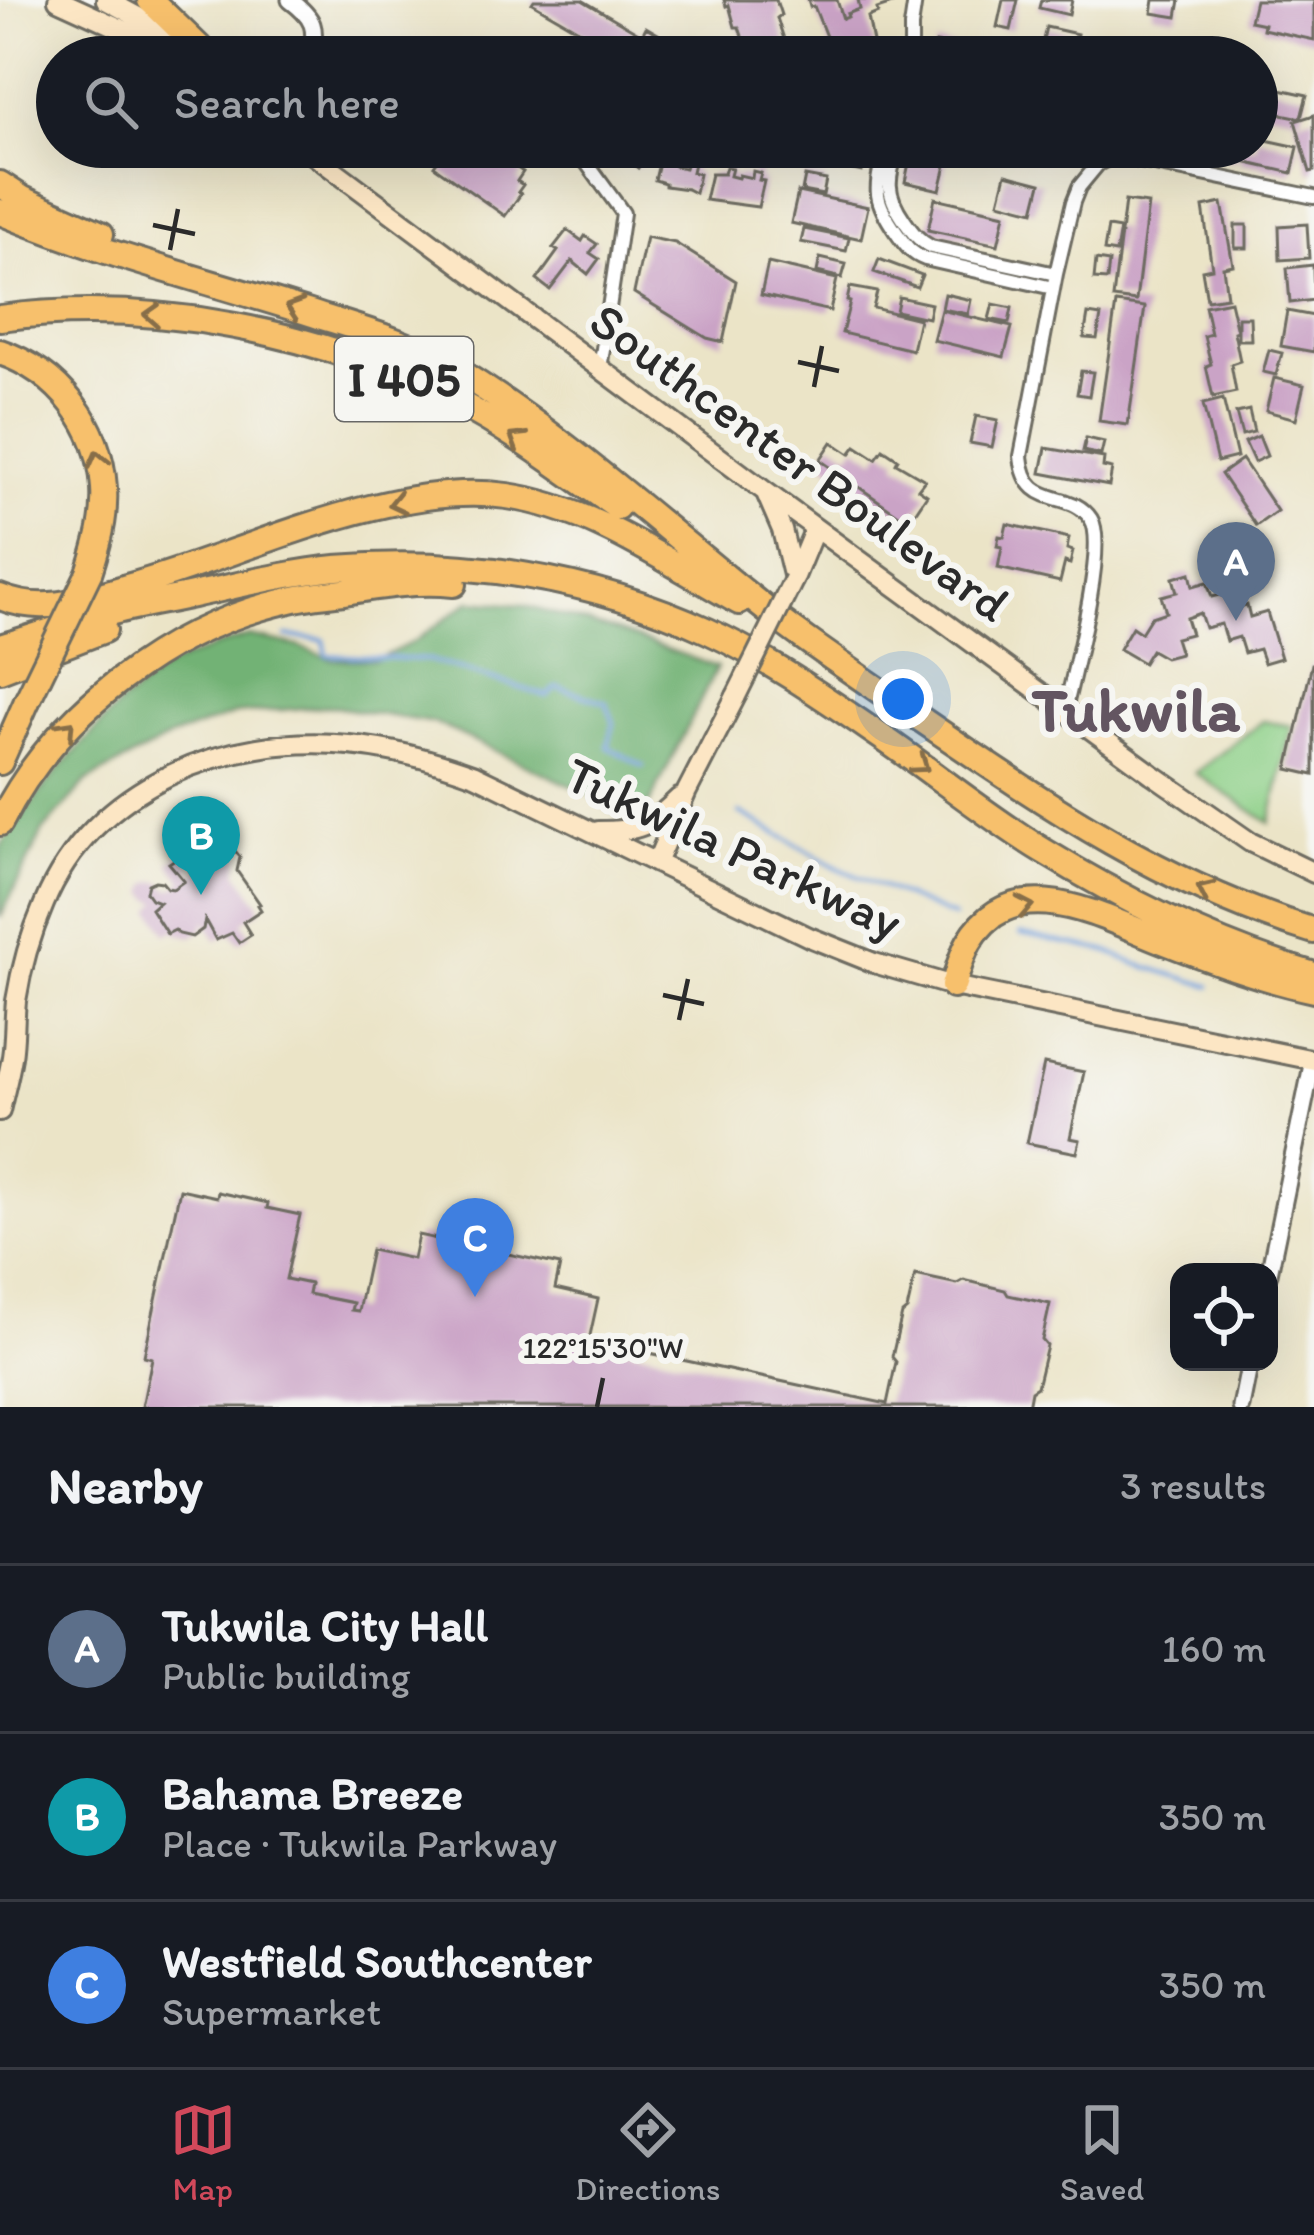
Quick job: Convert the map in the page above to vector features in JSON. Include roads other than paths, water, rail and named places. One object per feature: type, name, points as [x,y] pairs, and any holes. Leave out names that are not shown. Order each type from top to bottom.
[{"type":"highway","points":[[149,0],[184,36]]},
{"type":"highway","points":[[0,184],[77,224],[225,286]]},
{"type":"highway","points":[[0,212],[49,232],[364,330],[440,360],[549,432],[753,599]]},
{"type":"highway","name":"I 405","points":[[0,318],[174,316],[221,323],[358,359],[456,401],[1094,835],[1219,897],[1314,931]]},
{"type":"highway","points":[[0,352],[45,374],[77,407],[98,450],[105,490],[101,533],[89,573],[0,762]]},
{"type":"highway","points":[[0,597],[32,607],[55,606],[160,578],[403,500],[454,494],[506,496],[597,521],[809,642]]},
{"type":"highway","points":[[0,647],[113,612],[333,568],[417,566],[498,572],[617,597],[708,631],[753,655],[1059,860],[1178,924],[1314,975]]},
{"type":"highway","points":[[0,824],[20,787],[56,739],[102,693],[183,639],[290,599],[435,582],[520,590],[592,606],[753,655]]},
{"type":"highway","points":[[0,670],[207,592]]},
{"type":"highway","points":[[953,986],[962,957],[982,926],[1008,908],[1036,901],[1072,906],[1196,954],[1314,990]]},
{"type":"main road","points":[[58,0],[135,36]]},
{"type":"main road","points":[[106,0],[169,36]]},
{"type":"main road","name":"Southcenter Boulevard","points":[[330,168],[1227,828],[1314,872]]},
{"type":"main road","points":[[766,492],[794,579]]},
{"type":"main road","points":[[656,862],[815,528]]},
{"type":"main road","name":"Tukwila Parkway","points":[[16,999],[53,882],[82,839],[128,797],[154,781],[219,757],[306,743],[350,745],[440,762],[475,775],[844,952],[953,986],[1314,1060]]},
{"type":"main road","points":[[590,830],[641,829],[687,791]]},
{"type":"main road","points":[[0,1037],[16,999]]},
{"type":"main road","points":[[0,1111],[12,1055],[16,999]]},
{"type":"street","points":[[290,0],[311,20],[316,36]]},
{"type":"street","points":[[910,36],[915,0]]},
{"type":"street","points":[[590,168],[623,213],[600,369]]},
{"type":"street","points":[[880,168],[879,206],[908,250],[925,259],[1054,281]]},
{"type":"street","points":[[892,168],[890,195],[917,239],[1054,281]]},
{"type":"street","points":[[1065,710],[1092,578],[1096,534],[1081,508],[1037,492],[1024,476],[1021,456],[1073,202],[1094,168]]},
{"type":"street","points":[[1178,168],[1314,197]]},
{"type":"street","points":[[1271,1263],[1314,1060]]},
{"type":"street","points":[[1241,1407],[1248,1371]]},
{"type":"waterway","points":[[287,636],[324,640],[327,655],[429,660],[547,696],[557,687],[606,702],[614,723],[608,747],[643,766]]},
{"type":"waterway","points":[[740,813],[838,868],[953,917]]},
{"type":"waterway","points":[[1020,934],[1106,951],[1210,986]]},
{"type":"place","name":"Tukwila City Hall","points":[[1236,621]]},
{"type":"place","name":"Bahama Breeze","points":[[201,895]]},
{"type":"place","name":"Westfield Southcenter","points":[[475,1297]]},
{"type":"district","name":"Tukwila","points":[[1136,709]]}]
